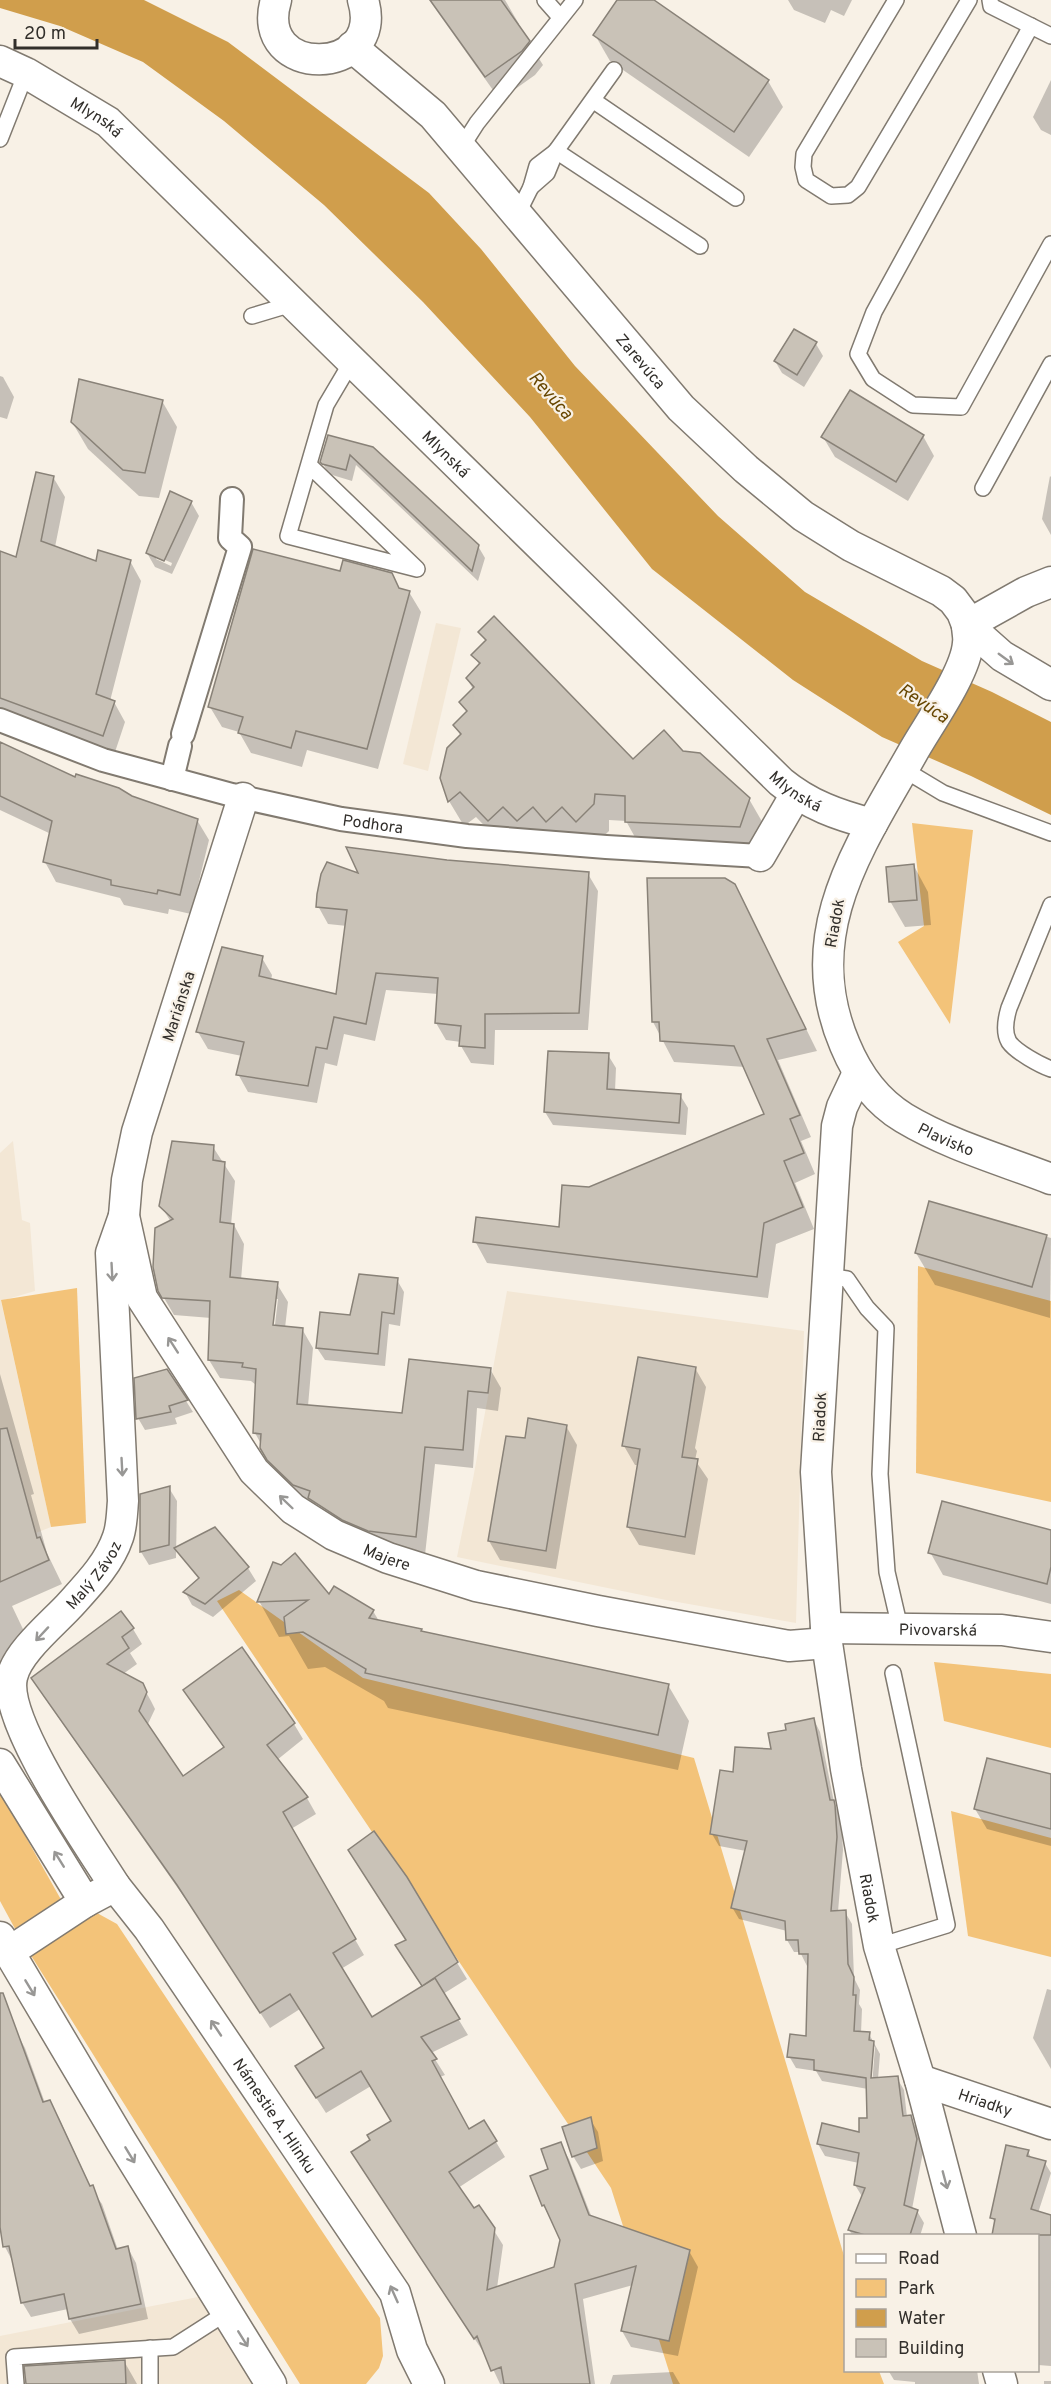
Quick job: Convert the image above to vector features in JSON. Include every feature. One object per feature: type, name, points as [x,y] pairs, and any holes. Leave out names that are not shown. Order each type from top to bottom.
[{"type":"street","points":[[271,3],[275,27],[284,44],[299,56],[317,61],[336,58],[352,47],[364,28],[363,0]]},
{"type":"street","name":"Zarevúca","points":[[352,47],[434,115],[461,148],[524,200],[681,408],[746,469],[803,516],[851,546],[941,591],[953,600],[962,612],[967,625],[1002,656],[1051,685]]},
{"type":"street","name":"Mlynská","points":[[13,67],[108,122],[541,548],[796,794],[824,810],[872,824]]},
{"type":"street","points":[[172,779],[240,548],[230,538],[232,499]]},
{"type":"street","points":[[967,625],[1026,592],[1051,582]]},
{"type":"street","name":"Riadok","points":[[961,2234],[920,2080],[879,1946],[846,1769],[827,1635],[816,1472],[837,1126],[842,1107],[858,1073],[840,1033],[831,1002],[828,960],[834,910],[843,882],[872,824],[958,673],[968,644],[967,625]]},
{"type":"street","name":"Podhora","points":[[0,720],[103,760],[243,798],[341,819],[467,836],[760,856]]},
{"type":"street","points":[[760,856],[796,794]]},
{"type":"street","name":"Mariánska","points":[[124,1216],[127,1180],[137,1132],[243,798]]},
{"type":"street","name":"Plavisko","points":[[858,1073],[877,1096],[902,1117],[955,1142],[1051,1179]]},
{"type":"street","name":"Majere","points":[[124,1216],[142,1298],[254,1471],[293,1509],[334,1535],[388,1558],[476,1586],[598,1611],[789,1646],[827,1635]]},
{"type":"street","name":"Malý Závoz","points":[[115,1887],[37,1760],[19,1722],[11,1688],[12,1677],[22,1655],[97,1575],[118,1537],[123,1501],[111,1253],[124,1216]]},
{"type":"street","name":"Pivovarská","points":[[827,1635],[900,1628],[1002,1630],[1051,1637]]},
{"type":"street","points":[[0,1764],[85,1902]]},
{"type":"street","points":[[115,1887],[4,1945],[271,2384]]},
{"type":"street","name":"Námestie A. Hlinku","points":[[115,1887],[149,1929],[396,2293],[412,2350],[429,2384]]},
{"type":"street","name":"Hriadky","points":[[920,2080],[1051,2124]]},
{"type":"lane","points":[[545,0],[560,17]]},
{"type":"lane","points":[[461,148],[477,123],[575,0]]},
{"type":"lane","points":[[897,0],[804,153],[802,167],[806,180],[831,196],[848,195],[858,187],[969,0]]},
{"type":"lane","points":[[990,0],[991,6],[1051,36]]},
{"type":"lane","points":[[1032,26],[874,312],[858,354],[873,379],[913,405],[961,407],[1051,244]]},
{"type":"lane","points":[[0,139],[13,67]]},
{"type":"lane","points":[[524,200],[547,173],[556,151],[614,70]]},
{"type":"lane","points":[[594,101],[736,198]]},
{"type":"lane","points":[[556,151],[700,246]]},
{"type":"lane","points":[[252,316],[292,304]]},
{"type":"lane","points":[[309,465],[417,568],[288,536],[326,405],[352,360]]},
{"type":"lane","points":[[983,488],[1051,364]]},
{"type":"lane","points":[[908,761],[943,794],[1051,833]]},
{"type":"lane","points":[[1051,905],[1005,1023],[1010,1042],[1037,1064],[1051,1069]]},
{"type":"lane","points":[[827,1276],[847,1279],[867,1308],[886,1328],[880,1474],[887,1572],[900,1628]]},
{"type":"lane","points":[[879,1946],[947,1925],[893,1673]]},
{"type":"lane","points":[[16,2384],[14,2357],[173,2347],[226,2313]]},
{"type":"lane","points":[[150,2348],[150,2384]]},
{"type":"shaded area","points":[[436,623],[461,628],[428,771],[403,764]]},
{"type":"shaded area","points":[[13,1141],[22,1220],[30,1223],[35,1291],[1,1301],[51,1527],[0,1547],[0,1153]]},
{"type":"shaded area","points":[[507,1291],[804,1331],[796,1623],[666,1600],[457,1557]]},
{"type":"shaded area","points":[[203,2296],[253,2384],[0,2384],[0,2336]]},
{"type":"green space","points":[[912,823],[973,830],[950,1024],[898,942],[924,926]]},
{"type":"green space","points":[[918,1266],[1051,1301],[1051,1502],[916,1473]]},
{"type":"green space","points":[[77,1288],[86,1523],[51,1527],[1,1300]]},
{"type":"green space","points":[[239,1590],[363,1678],[694,1758],[844,2256],[844,2372],[879,2372],[884,2384],[673,2384],[611,2188],[217,1601]]},
{"type":"green space","points":[[934,1662],[1051,1674],[1051,1748],[944,1721]]},
{"type":"green space","points":[[0,1791],[73,1921],[97,1913],[117,1924],[380,2318],[383,2356],[379,2368],[366,2384],[300,2384],[20,1938],[0,1901]]},
{"type":"green space","points":[[951,1811],[1051,1838],[1051,1957],[968,1936]]},
{"type":"water","name":"Revúca","points":[[0,0],[144,0],[228,42],[429,193],[481,249],[575,366],[718,516],[805,592],[922,661],[992,692],[1051,722],[1051,815],[971,776],[882,737],[793,680],[652,569],[530,417],[423,302],[324,205],[224,121],[143,62],[60,26],[0,8]]},
{"type":"building","points":[[430,0],[501,0],[530,41],[522,51],[485,77]]},
{"type":"building","points":[[617,0],[654,0],[769,80],[734,132],[593,35]]},
{"type":"building","points":[[794,329],[817,342],[797,375],[774,361]]},
{"type":"building","points":[[79,379],[163,400],[145,473],[123,470],[71,422]]},
{"type":"building","points":[[850,390],[924,435],[896,482],[821,437]]},
{"type":"building","points":[[328,435],[373,447],[479,545],[472,571],[350,455],[346,470],[322,464],[320,462]]},
{"type":"building","points":[[36,472],[54,476],[41,541],[96,561],[98,550],[131,560],[96,694],[115,701],[103,736],[0,698],[0,551],[16,557]]},
{"type":"building","points":[[170,491],[192,501],[164,561],[146,553]]},
{"type":"building","points":[[253,549],[340,571],[343,560],[392,573],[399,588],[410,591],[367,749],[296,731],[291,748],[238,733],[243,717],[208,707]]},
{"type":"building","points":[[494,616],[633,759],[664,730],[683,751],[700,753],[750,798],[740,827],[625,822],[625,796],[595,794],[594,804],[576,822],[562,807],[546,822],[533,807],[517,821],[503,807],[488,821],[460,792],[448,802],[440,778],[447,748],[461,734],[453,725],[467,711],[459,702],[474,687],[466,678],[480,663],[471,655],[486,640],[478,632]]},
{"type":"building","points":[[0,742],[75,777],[76,774],[119,788],[132,796],[198,819],[180,895],[158,890],[157,894],[111,885],[111,880],[43,862],[52,821],[0,796]]},
{"type":"building","points":[[346,847],[447,860],[589,872],[579,1013],[485,1014],[485,1048],[459,1046],[461,1026],[435,1023],[438,978],[376,973],[366,1024],[334,1017],[327,1049],[316,1047],[308,1086],[236,1075],[244,1042],[196,1032],[222,947],[263,956],[259,976],[336,994],[347,910],[316,907],[321,874],[327,862],[358,873]]},
{"type":"building","points":[[914,864],[917,900],[889,902],[886,867]]},
{"type":"building","points":[[647,878],[725,878],[735,884],[806,1029],[767,1039],[800,1115],[790,1119],[804,1153],[784,1161],[803,1207],[764,1223],[757,1277],[473,1242],[476,1217],[559,1227],[562,1185],[589,1187],[764,1114],[734,1046],[660,1041],[659,1022],[652,1022]]},
{"type":"building","points":[[548,1051],[609,1053],[607,1089],[681,1094],[679,1123],[544,1112]]},
{"type":"building","points":[[172,1141],[214,1145],[213,1160],[225,1162],[220,1222],[234,1224],[230,1277],[278,1282],[273,1325],[303,1328],[297,1404],[402,1413],[409,1359],[491,1368],[488,1393],[468,1391],[463,1450],[425,1447],[416,1537],[368,1531],[342,1520],[308,1498],[310,1491],[293,1485],[267,1460],[260,1448],[261,1434],[253,1433],[256,1369],[242,1367],[243,1363],[208,1360],[210,1301],[162,1298],[158,1291],[153,1267],[155,1228],[173,1219],[159,1206]]},
{"type":"building","points":[[929,1201],[1047,1235],[1032,1287],[915,1253]]},
{"type":"building","points":[[359,1274],[398,1278],[394,1314],[382,1312],[378,1354],[316,1348],[320,1312],[350,1315]]},
{"type":"building","points":[[638,1357],[696,1367],[682,1457],[698,1459],[685,1537],[627,1527],[640,1449],[622,1446]]},
{"type":"building","points":[[167,1369],[188,1400],[169,1406],[171,1412],[136,1419],[134,1378]]},
{"type":"building","points":[[528,1418],[567,1425],[546,1551],[488,1541],[506,1436],[525,1438]]},
{"type":"building","points":[[7,1428],[37,1538],[40,1537],[49,1560],[0,1582],[0,1429]]},
{"type":"building","points":[[170,1486],[169,1545],[140,1552],[140,1494]]},
{"type":"building","points":[[942,1501],[1051,1530],[1051,1567],[1047,1584],[928,1553]]},
{"type":"building","points":[[215,1527],[249,1567],[205,1604],[183,1592],[199,1578],[174,1548]]},
{"type":"building","points":[[295,1553],[329,1594],[334,1586],[374,1610],[369,1618],[669,1684],[658,1735],[365,1673],[366,1669],[303,1632],[286,1634],[284,1617],[308,1600],[257,1602],[273,1562],[281,1565]]},
{"type":"building","points":[[121,1611],[134,1628],[122,1637],[129,1648],[107,1664],[143,1683],[147,1692],[139,1711],[183,1776],[224,1747],[183,1690],[242,1647],[295,1723],[267,1745],[308,1797],[283,1812],[356,1939],[333,1953],[372,2017],[435,1978],[460,2019],[421,2037],[437,2059],[432,2061],[469,2129],[484,2120],[497,2141],[449,2172],[474,2208],[479,2205],[495,2228],[487,2290],[554,2267],[560,2240],[544,2205],[542,2206],[530,2176],[548,2169],[541,2149],[561,2142],[589,2215],[690,2250],[669,2341],[621,2331],[636,2266],[575,2284],[590,2384],[504,2384],[501,2367],[491,2371],[477,2336],[474,2339],[351,2152],[370,2140],[367,2135],[391,2121],[361,2071],[316,2098],[295,2066],[324,2048],[290,1994],[260,2013],[177,1885],[31,1678]]},
{"type":"building","points":[[814,1718],[830,1800],[834,1800],[835,1805],[837,1837],[831,1911],[846,1910],[848,1964],[854,1977],[853,1995],[856,1995],[854,2031],[870,2032],[869,2040],[874,2041],[871,2078],[898,2076],[903,2116],[911,2115],[917,2139],[904,2205],[918,2210],[910,2234],[862,2234],[848,2230],[865,2188],[854,2185],[859,2153],[817,2144],[822,2123],[859,2132],[859,2118],[867,2118],[866,2078],[814,2070],[814,2060],[787,2057],[790,2034],[806,2036],[808,1954],[799,1954],[798,1940],[786,1940],[785,1921],[731,1908],[747,1841],[710,1834],[720,1770],[733,1772],[735,1747],[771,1749],[768,1733],[786,1730],[785,1724]]},
{"type":"building","points":[[987,1758],[1051,1774],[1051,1829],[974,1809]]},
{"type":"building","points":[[374,1831],[407,1877],[458,1962],[422,1986],[395,1945],[406,1940],[348,1850]]},
{"type":"building","points":[[0,1993],[3,1993],[43,2102],[50,2100],[90,2186],[93,2185],[116,2249],[128,2246],[141,2304],[69,2319],[64,2294],[21,2303],[9,2246],[3,2247],[0,2227]]},
{"type":"building","points":[[591,2117],[597,2148],[572,2157],[562,2127]]},
{"type":"building","points":[[1006,2145],[1029,2150],[1027,2156],[1046,2161],[1031,2209],[1051,2215],[1051,2235],[992,2234],[995,2219],[990,2218]]},
{"type":"building","points":[[125,2360],[126,2384],[26,2384],[24,2366]]}]
